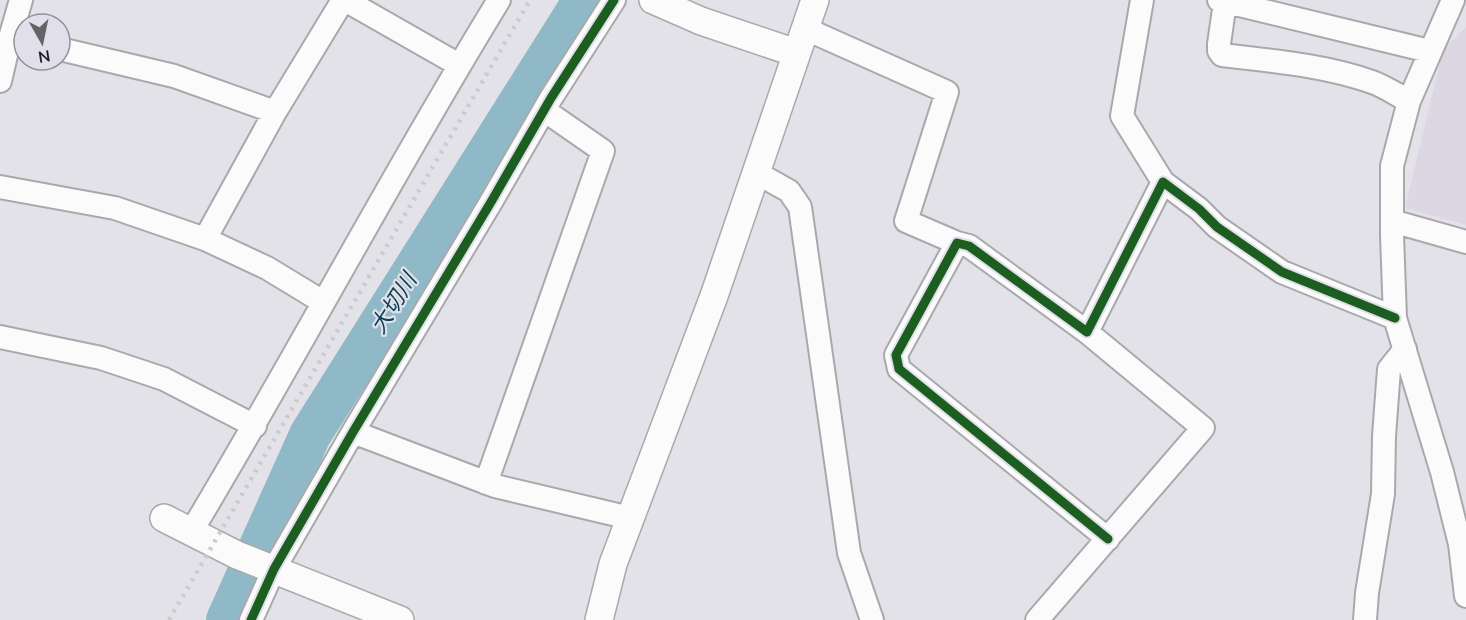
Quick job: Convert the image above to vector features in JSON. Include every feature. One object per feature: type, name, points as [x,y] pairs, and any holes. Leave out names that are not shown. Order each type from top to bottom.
[{"type":"street","points":[[205,239],[274,111],[344,0],[459,65]]},
{"type":"street","points":[[191,532],[255,426],[323,302],[459,65],[499,0]]},
{"type":"street","points":[[251,620],[269,567],[491,202],[544,110],[614,0]]},
{"type":"street","points":[[653,0],[701,21],[801,41],[947,92],[906,221],[969,246],[1087,332],[1203,428],[1037,620]]},
{"type":"street","points":[[600,620],[613,564],[710,306],[754,172],[816,0]]},
{"type":"street","points":[[1142,0],[1122,116],[1163,182],[1199,209],[1217,227],[1282,272],[1395,318]]},
{"type":"street","points":[[1453,0],[1409,101],[1392,166],[1392,221],[1395,318],[1442,472],[1464,556],[1466,596]]},
{"type":"street","points":[[1409,101],[1374,82],[1339,73],[1301,65],[1222,55],[1219,51],[1219,44],[1222,1],[1429,51]]},
{"type":"street","points":[[0,81],[12,51]]},
{"type":"street","points":[[72,52],[174,76],[274,111]]},
{"type":"street","points":[[486,483],[603,151],[544,110]]},
{"type":"street","points":[[754,172],[789,191],[800,207],[849,553],[872,620]]},
{"type":"street","points":[[1087,332],[1163,182]]},
{"type":"street","points":[[0,187],[115,208],[205,239],[267,268],[323,302]]},
{"type":"street","points":[[1392,221],[1466,242]]},
{"type":"street","points":[[957,243],[896,355],[899,369],[1108,539]]},
{"type":"street","points":[[0,337],[101,358],[164,379],[255,426]]},
{"type":"street","points":[[1365,620],[1367,593],[1383,494],[1389,369],[1405,350]]},
{"type":"street","points":[[352,432],[486,483],[630,518]]},
{"type":"street","points":[[164,518],[237,555],[400,620]]},
{"type":"shaded area","points":[[1466,27],[1466,225],[1405,208],[1443,50]]},
{"type":"waterway","name":"大切川","points":[[227,620],[310,435],[584,0]]},
{"type":"railway","points":[[169,620],[530,0]]},
{"type":"cycle path","points":[[251,620],[274,569],[353,432],[551,98],[614,0]]},
{"type":"cycle path","points":[[1108,539],[899,369],[896,355],[957,243],[969,246],[1087,332],[1163,182],[1199,209],[1217,227],[1282,272],[1395,318]]}]
